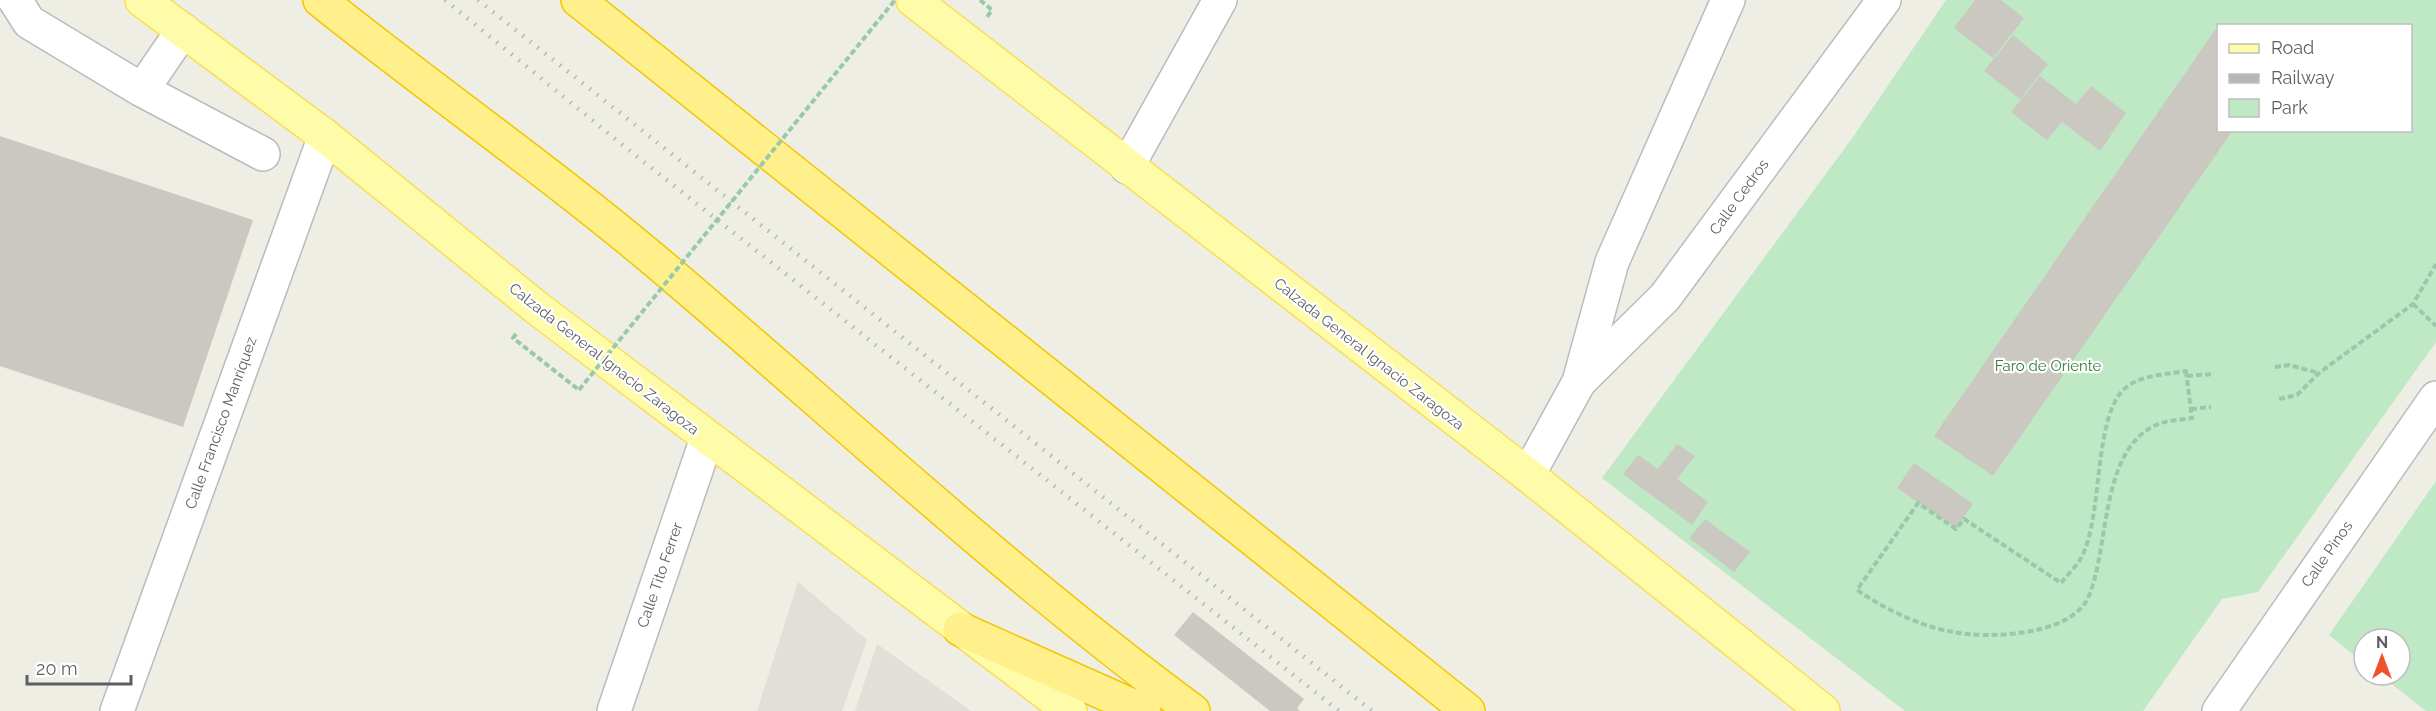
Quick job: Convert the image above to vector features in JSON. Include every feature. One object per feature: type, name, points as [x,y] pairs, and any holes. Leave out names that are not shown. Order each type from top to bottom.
[{"type":"highway","points":[[320,0],[658,263],[1011,567],[1131,665],[1193,711]]},
{"type":"highway","points":[[578,0],[1468,711]]},
{"type":"highway","points":[[960,629],[1144,711]]},
{"type":"main road","name":"Calzada General Ignacio Zaragoza","points":[[142,0],[325,136],[537,308],[1070,711]]},
{"type":"main road","name":"Calzada General Ignacio Zaragoza","points":[[913,0],[1528,475],[1823,711]]},
{"type":"street","points":[[15,0],[29,22],[142,90],[263,154]]},
{"type":"street","points":[[1127,167],[1220,0]]},
{"type":"street","name":"Calle Cedros","points":[[1528,475],[1579,382],[1612,262],[1728,0]]},
{"type":"street","name":"Calle Cedros","points":[[1579,382],[1665,297],[1884,0]]},
{"type":"street","points":[[142,90],[183,30]]},
{"type":"street","name":"Calle Francisco Manríquez","points":[[117,711],[325,136]]},
{"type":"street","name":"Calle Pinos","points":[[2219,711],[2436,398]]},
{"type":"street","name":"Calle Tito Ferrer","points":[[614,711],[707,438]]},
{"type":"path","points":[[513,338],[579,390],[895,0]]},
{"type":"path","points":[[980,0],[992,10]]},
{"type":"path","points":[[2279,399],[2297,395],[2319,373],[2414,304],[2436,264]]},
{"type":"path","points":[[2414,304],[2436,326]]},
{"type":"path","points":[[2275,367],[2289,364],[2319,373]]},
{"type":"path","points":[[2186,371],[2187,376],[2192,418],[2158,424],[2131,444],[2109,505],[2087,600],[2060,622],[2038,630],[2013,633],[1981,635],[1952,632],[1920,623],[1890,610],[1857,590],[1918,503],[1956,529],[1964,519],[2061,583],[2082,557],[2090,532],[2105,435],[2112,409],[2118,398],[2127,386],[2143,380],[2186,371]]},
{"type":"path","points":[[2187,376],[2213,374]]},
{"type":"path","points":[[2191,409],[2211,407]]},
{"type":"shaded area","points":[[798,582],[867,640],[842,711],[757,711]]},
{"type":"shaded area","points":[[877,644],[971,711],[855,711]]},
{"type":"green space","name":"Faro de Oriente","points":[[1946,0],[2436,0],[2436,342],[2258,592],[2222,599],[2143,711],[1905,711],[1602,478],[1853,137]]},
{"type":"green space","points":[[2436,481],[2436,711],[2426,711],[2395,687],[2412,687],[2412,627],[2352,627],[2352,653],[2329,635]]},
{"type":"building","points":[[1975,0],[2001,0],[2024,18],[1993,58],[1954,28]]},
{"type":"building","points":[[2215,30],[2217,31],[2217,132],[2232,132],[1993,476],[1934,436]]},
{"type":"building","points":[[2013,35],[2048,64],[2020,99],[1984,71]]},
{"type":"building","points":[[2040,76],[2076,104],[2091,86],[2126,113],[2100,151],[2062,122],[2047,140],[2011,112]]},
{"type":"building","points":[[0,136],[253,220],[183,427],[0,366]]},
{"type":"building","points":[[1677,444],[1695,456],[1677,479],[1708,502],[1692,525],[1623,474],[1638,455],[1658,469]]},
{"type":"building","points":[[1914,463],[1973,504],[1956,528],[1897,488]]},
{"type":"building","points":[[1705,519],[1750,552],[1734,572],[1689,538]]},
{"type":"building","points":[[1193,612],[1304,699],[1297,708],[1300,711],[1270,711],[1174,635]]},
{"type":"railway","points":[[445,0],[625,147],[1339,711]]},
{"type":"railway","points":[[478,0],[1372,711]]}]
